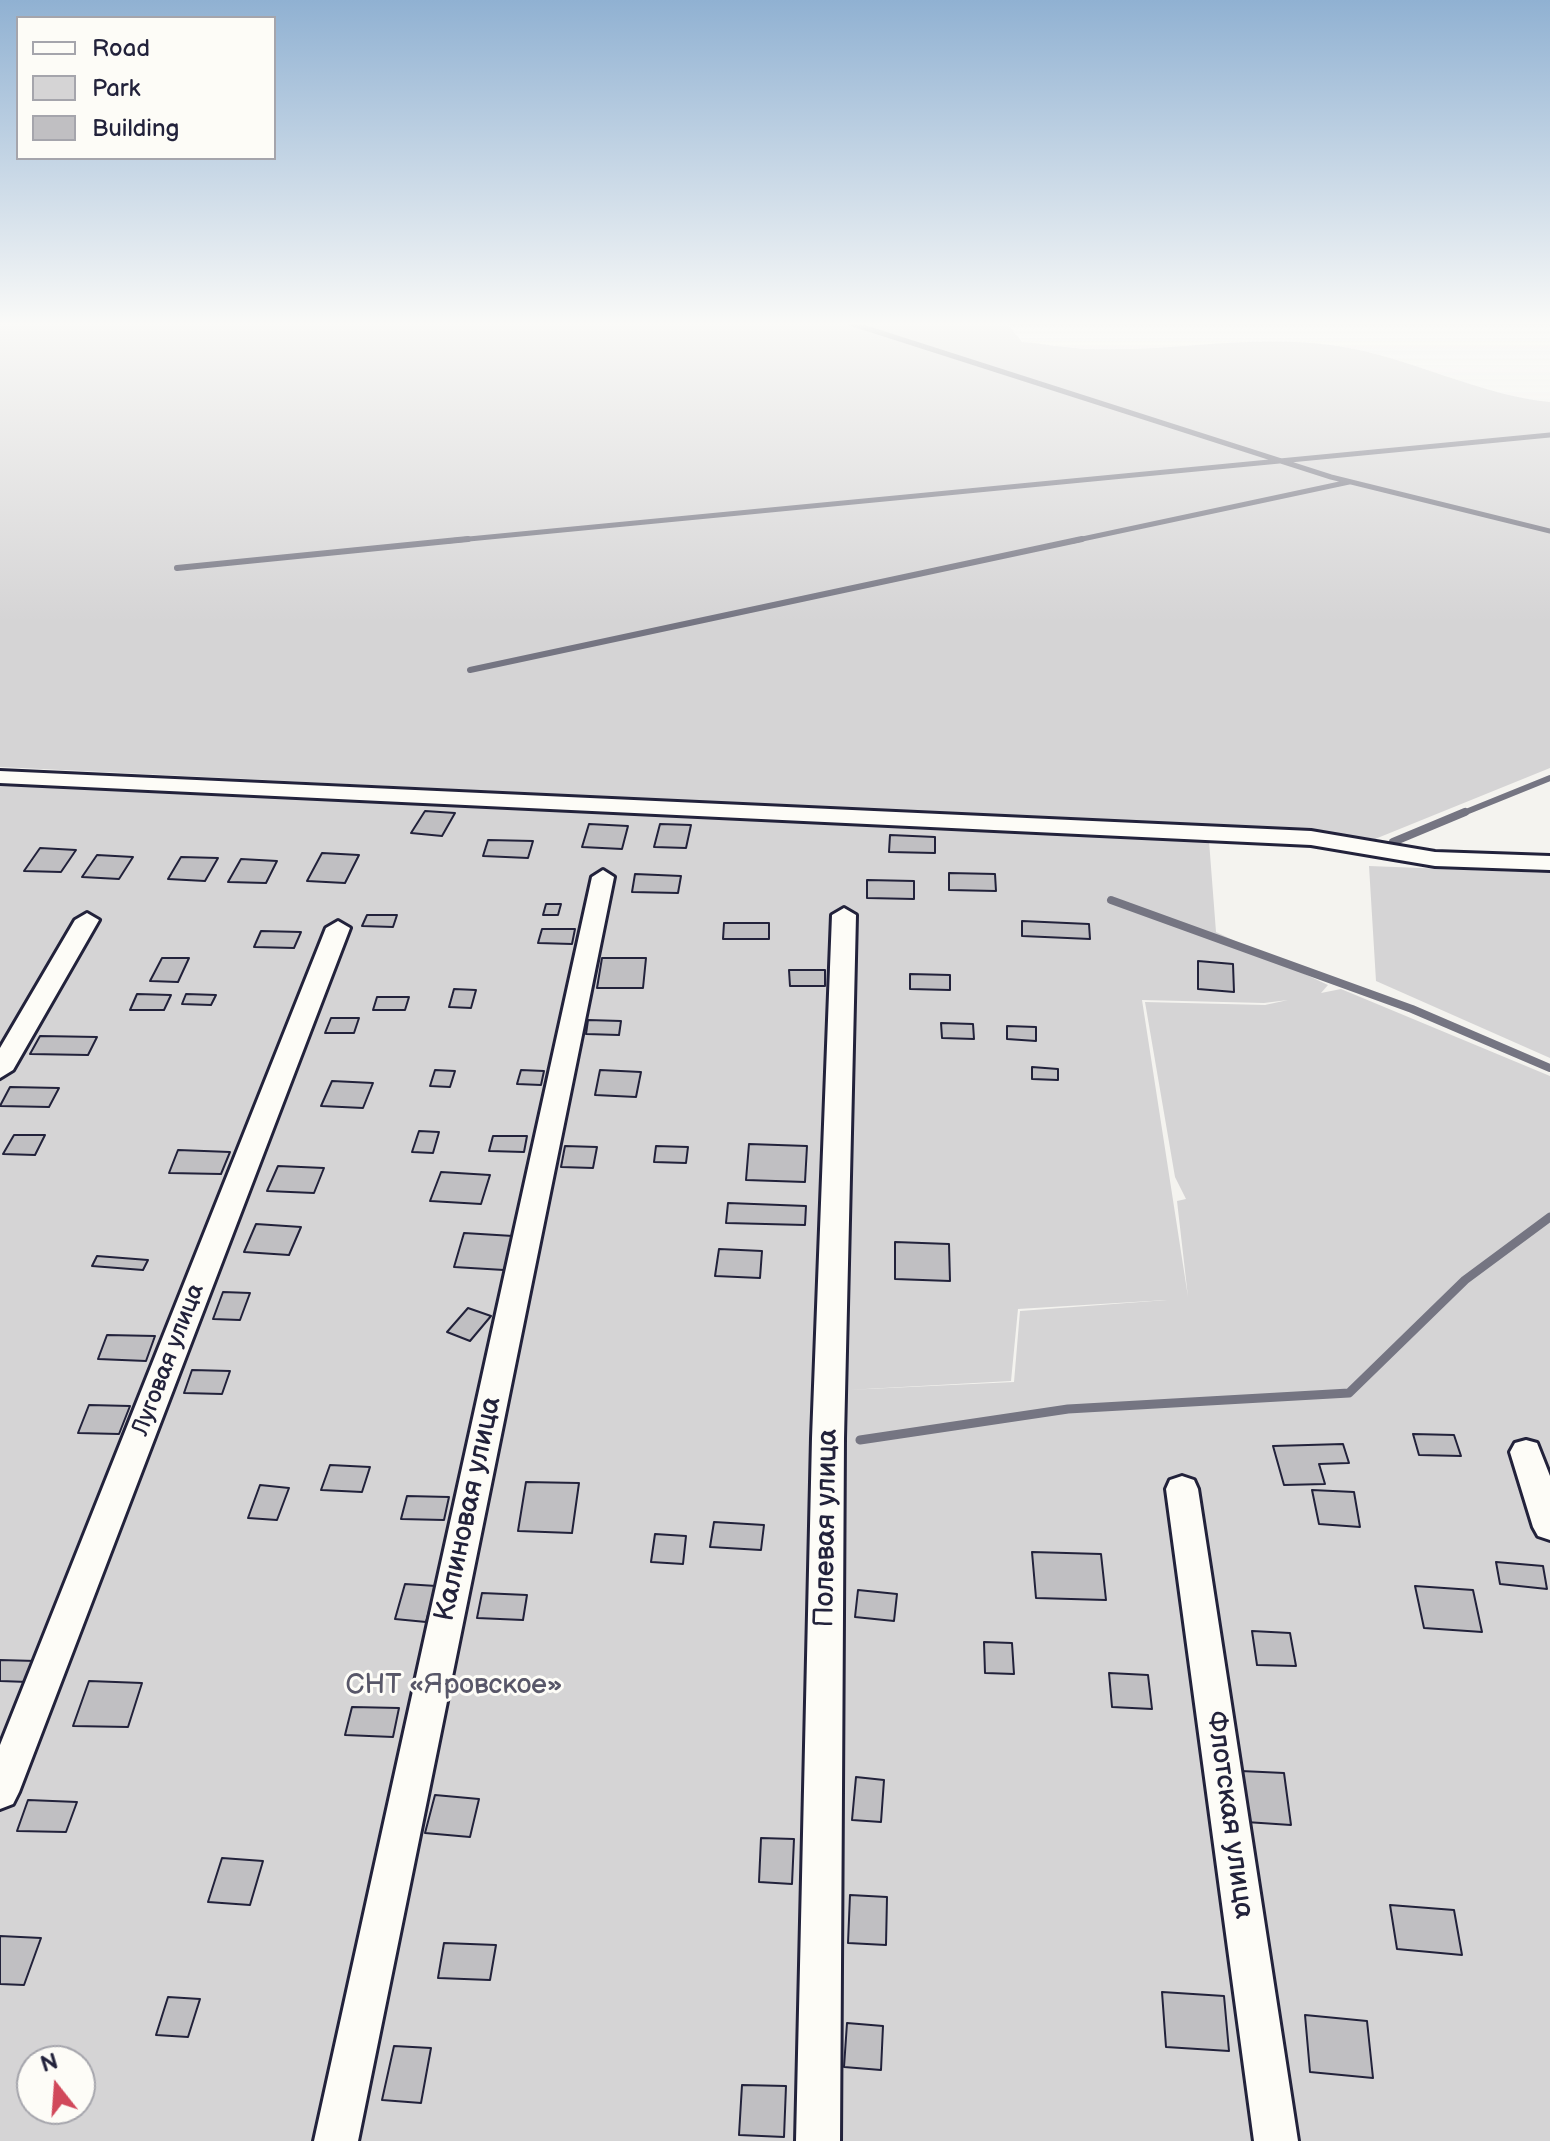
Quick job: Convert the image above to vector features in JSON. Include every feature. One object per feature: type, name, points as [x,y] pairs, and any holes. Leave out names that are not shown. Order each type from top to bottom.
[{"type":"street","points":[[0,777],[1311,838],[1435,859],[1550,863]]},
{"type":"street","name":"Калиновая улица","points":[[336,2141],[603,877]]},
{"type":"street","name":"Полевая улица","points":[[818,2141],[828,1438],[844,915]]},
{"type":"street","points":[[0,1070],[87,920]]},
{"type":"street","name":"Луговая улица","points":[[0,1792],[338,928]]},
{"type":"street","points":[[1526,1452],[1550,1527]]},
{"type":"street","name":"Флотская улица","points":[[1182,1489],[1276,2141]]},
{"type":"green space","points":[[0,423],[1550,423],[1550,768],[1375,839],[1310,831],[0,767]]},
{"type":"green space","name":"СНТ «Яровское»","points":[[0,783],[1209,841],[1216,932],[1328,985],[1321,993],[1341,989],[1550,1076],[1550,2141],[0,2141]],"holes":[[[1142,1000],[1264,1003],[1288,1000],[1265,1005],[1145,1002],[1175,1177],[1186,1199],[1177,1201],[1188,1297]],[[1167,1300],[1020,1311],[1014,1382],[847,1390],[1011,1381],[1018,1309]]]},
{"type":"green space","points":[[1369,866],[1550,873],[1550,1058],[1376,981]]},
{"type":"building","points":[[425,811],[455,813],[442,836],[411,833]]},
{"type":"building","points":[[589,824],[628,826],[622,849],[582,847]]},
{"type":"building","points":[[660,824],[691,825],[686,848],[654,847]]},
{"type":"building","points":[[890,835],[935,837],[935,853],[889,852]]},
{"type":"building","points":[[488,840],[533,841],[528,858],[483,856]]},
{"type":"building","points":[[40,848],[76,850],[61,872],[24,871]]},
{"type":"building","points":[[322,853],[359,855],[345,883],[307,881]]},
{"type":"building","points":[[97,855],[133,857],[119,879],[82,877]]},
{"type":"building","points":[[181,857],[218,858],[205,881],[168,879]]},
{"type":"building","points":[[241,859],[277,861],[266,883],[228,882]]},
{"type":"building","points":[[949,873],[995,874],[996,891],[949,890]]},
{"type":"building","points":[[635,874],[681,876],[678,893],[632,892]]},
{"type":"building","points":[[867,880],[914,881],[914,899],[867,898]]},
{"type":"building","points":[[546,904],[561,904],[558,915],[543,915]]},
{"type":"building","points":[[367,915],[397,915],[393,927],[362,926]]},
{"type":"building","points":[[1022,921],[1089,924],[1090,939],[1022,936]]},
{"type":"building","points":[[724,923],[769,923],[769,939],[723,939]]},
{"type":"building","points":[[542,929],[575,929],[572,944],[538,943]]},
{"type":"building","points":[[261,931],[301,932],[294,948],[254,947]]},
{"type":"building","points":[[162,958],[189,958],[178,982],[150,981]]},
{"type":"building","points":[[602,958],[646,958],[643,988],[597,988]]},
{"type":"building","points":[[1198,961],[1233,964],[1234,992],[1198,989]]},
{"type":"building","points":[[789,970],[825,970],[825,986],[790,986]]},
{"type":"building","points":[[910,974],[950,975],[950,990],[910,989]]},
{"type":"building","points":[[454,989],[476,990],[471,1008],[449,1007]]},
{"type":"building","points":[[137,994],[171,995],[164,1010],[130,1010]]},
{"type":"building","points":[[186,994],[216,995],[211,1005],[182,1004]]},
{"type":"building","points":[[377,997],[409,997],[405,1010],[373,1010]]},
{"type":"building","points":[[331,1018],[359,1018],[354,1033],[325,1033]]},
{"type":"building","points":[[588,1020],[621,1021],[619,1035],[586,1034]]},
{"type":"building","points":[[941,1023],[973,1024],[974,1039],[942,1038]]},
{"type":"building","points":[[1007,1026],[1036,1027],[1036,1041],[1007,1039]]},
{"type":"building","points":[[40,1036],[97,1037],[88,1055],[30,1054]]},
{"type":"building","points":[[1032,1067],[1058,1069],[1058,1080],[1032,1079]]},
{"type":"building","points":[[435,1070],[455,1071],[450,1087],[430,1086]]},
{"type":"building","points":[[521,1070],[544,1071],[541,1085],[517,1084]]},
{"type":"building","points":[[600,1070],[641,1072],[636,1097],[595,1095]]},
{"type":"building","points":[[332,1081],[373,1083],[363,1108],[321,1106]]},
{"type":"building","points":[[10,1087],[59,1088],[49,1107],[0,1106]]},
{"type":"building","points":[[419,1131],[439,1132],[433,1153],[412,1152]]},
{"type":"building","points":[[14,1135],[45,1135],[35,1155],[3,1154]]},
{"type":"building","points":[[493,1136],[527,1136],[524,1152],[489,1151]]},
{"type":"building","points":[[749,1144],[807,1146],[805,1182],[746,1180]]},
{"type":"building","points":[[565,1146],[597,1147],[593,1168],[561,1167]]},
{"type":"building","points":[[656,1146],[688,1147],[686,1163],[654,1162]]},
{"type":"building","points":[[178,1150],[230,1152],[221,1174],[169,1173]]},
{"type":"building","points":[[278,1166],[324,1168],[314,1193],[267,1191]]},
{"type":"building","points":[[441,1172],[490,1175],[481,1204],[430,1201]]},
{"type":"building","points":[[728,1203],[806,1206],[805,1225],[726,1223]]},
{"type":"building","points":[[256,1224],[301,1227],[289,1255],[244,1252]]},
{"type":"building","points":[[464,1233],[513,1236],[504,1270],[454,1267]]},
{"type":"building","points":[[895,1242],[949,1244],[950,1281],[895,1279]]},
{"type":"building","points":[[719,1249],[762,1251],[760,1278],[715,1276]]},
{"type":"building","points":[[97,1256],[148,1260],[143,1270],[92,1266]]},
{"type":"building","points":[[223,1292],[250,1293],[240,1320],[213,1319]]},
{"type":"building","points":[[468,1308],[491,1316],[470,1341],[447,1332]]},
{"type":"building","points":[[107,1335],[155,1336],[146,1361],[98,1359]]},
{"type":"building","points":[[192,1370],[230,1371],[222,1394],[184,1393]]},
{"type":"building","points":[[89,1405],[130,1406],[119,1434],[78,1433]]},
{"type":"building","points":[[1413,1434],[1454,1435],[1461,1456],[1419,1455]]},
{"type":"building","points":[[1343,1444],[1349,1463],[1319,1464],[1325,1484],[1284,1485],[1273,1446]]},
{"type":"building","points":[[330,1465],[370,1467],[362,1492],[321,1490]]},
{"type":"building","points":[[526,1482],[579,1483],[572,1533],[518,1531]]},
{"type":"building","points":[[260,1485],[289,1488],[277,1520],[248,1518]]},
{"type":"building","points":[[1312,1490],[1354,1492],[1360,1527],[1319,1524]]},
{"type":"building","points":[[407,1496],[449,1497],[444,1520],[401,1519]]},
{"type":"building","points":[[714,1522],[764,1525],[761,1550],[710,1547]]},
{"type":"building","points":[[655,1534],[686,1536],[683,1564],[651,1562]]},
{"type":"building","points":[[1032,1552],[1101,1554],[1106,1600],[1036,1598]]},
{"type":"building","points":[[1496,1562],[1543,1566],[1547,1589],[1500,1584]]},
{"type":"building","points":[[405,1584],[436,1586],[426,1622],[395,1619]]},
{"type":"building","points":[[1415,1586],[1473,1590],[1482,1632],[1424,1628]]},
{"type":"building","points":[[858,1590],[897,1594],[894,1621],[855,1617]]},
{"type":"building","points":[[482,1593],[527,1595],[523,1620],[477,1618]]},
{"type":"building","points":[[1252,1631],[1290,1633],[1296,1666],[1257,1665]]},
{"type":"building","points":[[984,1642],[1012,1643],[1014,1674],[985,1673]]},
{"type":"building","points":[[0,1660],[36,1661],[28,1682],[0,1681]]},
{"type":"building","points":[[1109,1673],[1148,1675],[1152,1709],[1112,1707]]},
{"type":"building","points":[[89,1681],[142,1683],[128,1727],[73,1726]]},
{"type":"building","points":[[352,1707],[399,1708],[393,1737],[345,1735]]},
{"type":"building","points":[[1241,1771],[1284,1773],[1291,1825],[1246,1822]]},
{"type":"building","points":[[856,1777],[884,1780],[881,1822],[852,1820]]},
{"type":"building","points":[[435,1795],[479,1799],[470,1837],[425,1833]]},
{"type":"building","points":[[28,1800],[77,1802],[66,1832],[17,1831]]},
{"type":"building","points":[[761,1838],[794,1839],[792,1884],[759,1882]]},
{"type":"building","points":[[222,1858],[263,1861],[250,1905],[208,1902]]},
{"type":"building","points":[[850,1895],[887,1897],[886,1945],[848,1943]]},
{"type":"building","points":[[1390,1905],[1454,1910],[1462,1955],[1397,1949]]},
{"type":"building","points":[[0,1936],[41,1938],[24,1985],[0,1984]]},
{"type":"building","points":[[444,1943],[496,1945],[490,1980],[438,1978]]},
{"type":"building","points":[[1162,1992],[1224,1996],[1229,2051],[1166,2047]]},
{"type":"building","points":[[168,1997],[200,1999],[188,2037],[156,2035]]},
{"type":"building","points":[[1305,2015],[1367,2021],[1373,2078],[1310,2072]]},
{"type":"building","points":[[847,2023],[883,2026],[881,2070],[844,2067]]},
{"type":"building","points":[[394,2046],[431,2048],[421,2103],[382,2100]]},
{"type":"building","points":[[742,2085],[786,2086],[784,2137],[739,2135]]},
{"type":"waterway","points":[[1162,423],[1281,461]]},
{"type":"waterway","points":[[1281,461],[1550,435]]},
{"type":"waterway","points":[[448,541],[1281,461]]},
{"type":"waterway","points":[[1281,461],[1331,477],[1550,531]]},
{"type":"waterway","points":[[1073,541],[1349,482]]},
{"type":"waterway","points":[[177,568],[468,539]]},
{"type":"waterway","points":[[470,670],[1082,539]]},
{"type":"waterway","points":[[1461,814],[1550,778]]},
{"type":"waterway","points":[[1393,842],[1465,812]]},
{"type":"waterway","points":[[1111,900],[1412,1009],[1550,1068]]},
{"type":"waterway","points":[[860,1440],[1068,1409],[1349,1393],[1465,1280],[1550,1217]]}]
